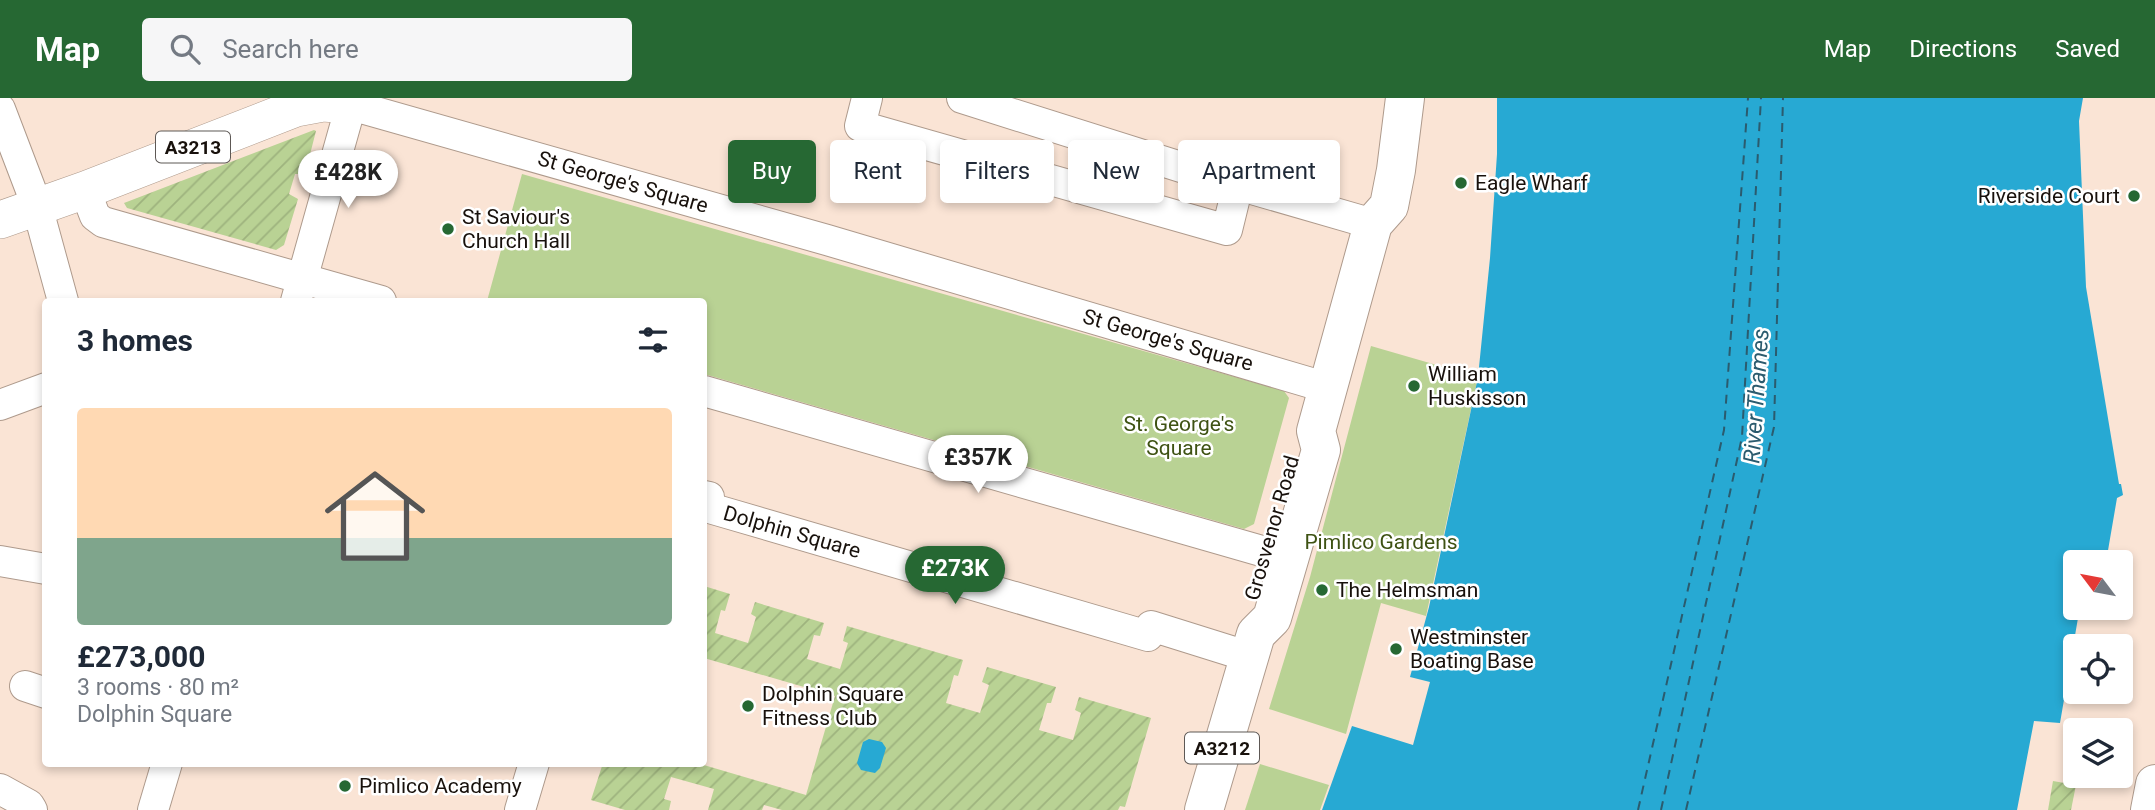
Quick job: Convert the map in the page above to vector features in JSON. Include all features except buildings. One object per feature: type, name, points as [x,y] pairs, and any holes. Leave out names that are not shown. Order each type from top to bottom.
[{"type":"highway","name":"Grosvenor Road","points":[[1373,224],[1366,201],[1384,98]]},
{"type":"highway","name":"Grosvenor Road","points":[[1204,810],[1253,645],[1272,618],[1321,450],[1315,431],[1373,224],[1389,206],[1405,98]]},
{"type":"highway","name":"Grosvenor Road","points":[[1253,645],[1249,610],[1265,552],[1297,443],[1315,431]]},
{"type":"highway","points":[[2150,810],[2155,784]]},
{"type":"main road","name":"St George's Square","points":[[37,206],[296,108],[352,101]]},
{"type":"main road","name":"A3213","points":[[0,220],[37,206]]},
{"type":"street","points":[[867,98],[860,126],[1227,230],[1234,203]]},
{"type":"street","points":[[962,98],[1178,166]]},
{"type":"street","points":[[299,290],[352,101]]},
{"type":"street","name":"St George's Square","points":[[352,101],[1328,388]]},
{"type":"street","points":[[0,109],[37,206],[62,298]]},
{"type":"street","points":[[85,190],[95,216],[103,222],[299,290],[359,298]]},
{"type":"street","points":[[1300,203],[1373,224]]},
{"type":"street","points":[[0,405],[42,389]]},
{"type":"street","points":[[707,392],[1265,552]]},
{"type":"street","name":"Dolphin Square","points":[[707,507],[1148,636],[1151,626],[1253,645]]},
{"type":"street","points":[[0,561],[42,568]]},
{"type":"street","points":[[153,810],[166,767]]},
{"type":"street","points":[[520,810],[533,767]]},
{"type":"street","points":[[0,789],[29,805],[32,810]]},
{"type":"green space","points":[[316,131],[305,174],[295,174],[289,194],[298,199],[284,245],[276,250],[127,208],[124,203]]},
{"type":"green space","name":"St. George's Square","points":[[522,174],[1284,391],[1289,398],[1254,524],[1244,529],[707,375],[707,298],[488,298]]},
{"type":"green space","name":"Pimlico Gardens","points":[[1371,346],[1478,377],[1426,616],[1381,603],[1346,734],[1269,709],[1310,577]]},
{"type":"green space","points":[[707,587],[730,594],[725,611],[721,610],[715,633],[748,643],[756,617],[751,614],[755,602],[824,623],[820,636],[814,635],[807,659],[840,669],[848,643],[843,641],[847,626],[963,660],[958,676],[954,675],[946,703],[980,713],[989,685],[982,682],[987,667],[1056,687],[1051,703],[1047,703],[1039,730],[1073,740],[1081,713],[1075,710],[1079,697],[1151,718],[1125,807],[1120,806],[1118,810],[782,810],[764,805],[762,810],[708,810],[714,789],[671,777],[664,799],[671,801],[669,810],[625,810],[591,800],[602,767],[707,766],[806,795],[835,696],[707,659]]},
{"type":"green space","points":[[1260,764],[1329,785],[1320,810],[1245,810]]},
{"type":"green space","points":[[2053,781],[2063,783],[2063,788],[2075,788],[2071,810],[2048,810]]},
{"type":"water","name":"River Thames","points":[[1497,98],[2083,98],[2079,121],[2086,287],[2123,495],[2117,498],[2108,550],[2063,550],[2063,620],[2078,620],[2075,634],[2063,634],[2063,704],[2060,723],[2034,721],[2017,810],[1322,810],[1352,726],[1413,745],[1430,682],[1410,677],[1429,607],[1478,377],[1497,154]]},
{"type":"water","points":[[869,739],[882,742],[886,748],[880,768],[875,773],[861,770],[857,763],[863,742]]},
{"type":"ferry route","points":[[1638,810],[1724,430],[1748,98]]},
{"type":"ferry route","points":[[1661,810],[1742,437],[1761,98]]},
{"type":"ferry route","points":[[1686,810],[1774,427],[1783,98]]},
{"type":"place","name":"Eagle Wharf","points":[[1461,183]]},
{"type":"place","name":"Riverside Court","points":[[2134,196]]},
{"type":"place","name":"St Saviour's Church Hall","points":[[448,229]]},
{"type":"place","name":"William Huskisson","points":[[1414,386]]},
{"type":"place","name":"The Helmsman","points":[[1322,590]]},
{"type":"place","name":"Westminster Boating Base","points":[[1396,649]]},
{"type":"place","name":"Dolphin Square Fitness Club","points":[[748,706]]},
{"type":"place","name":"Pimlico Academy","points":[[345,786]]}]
